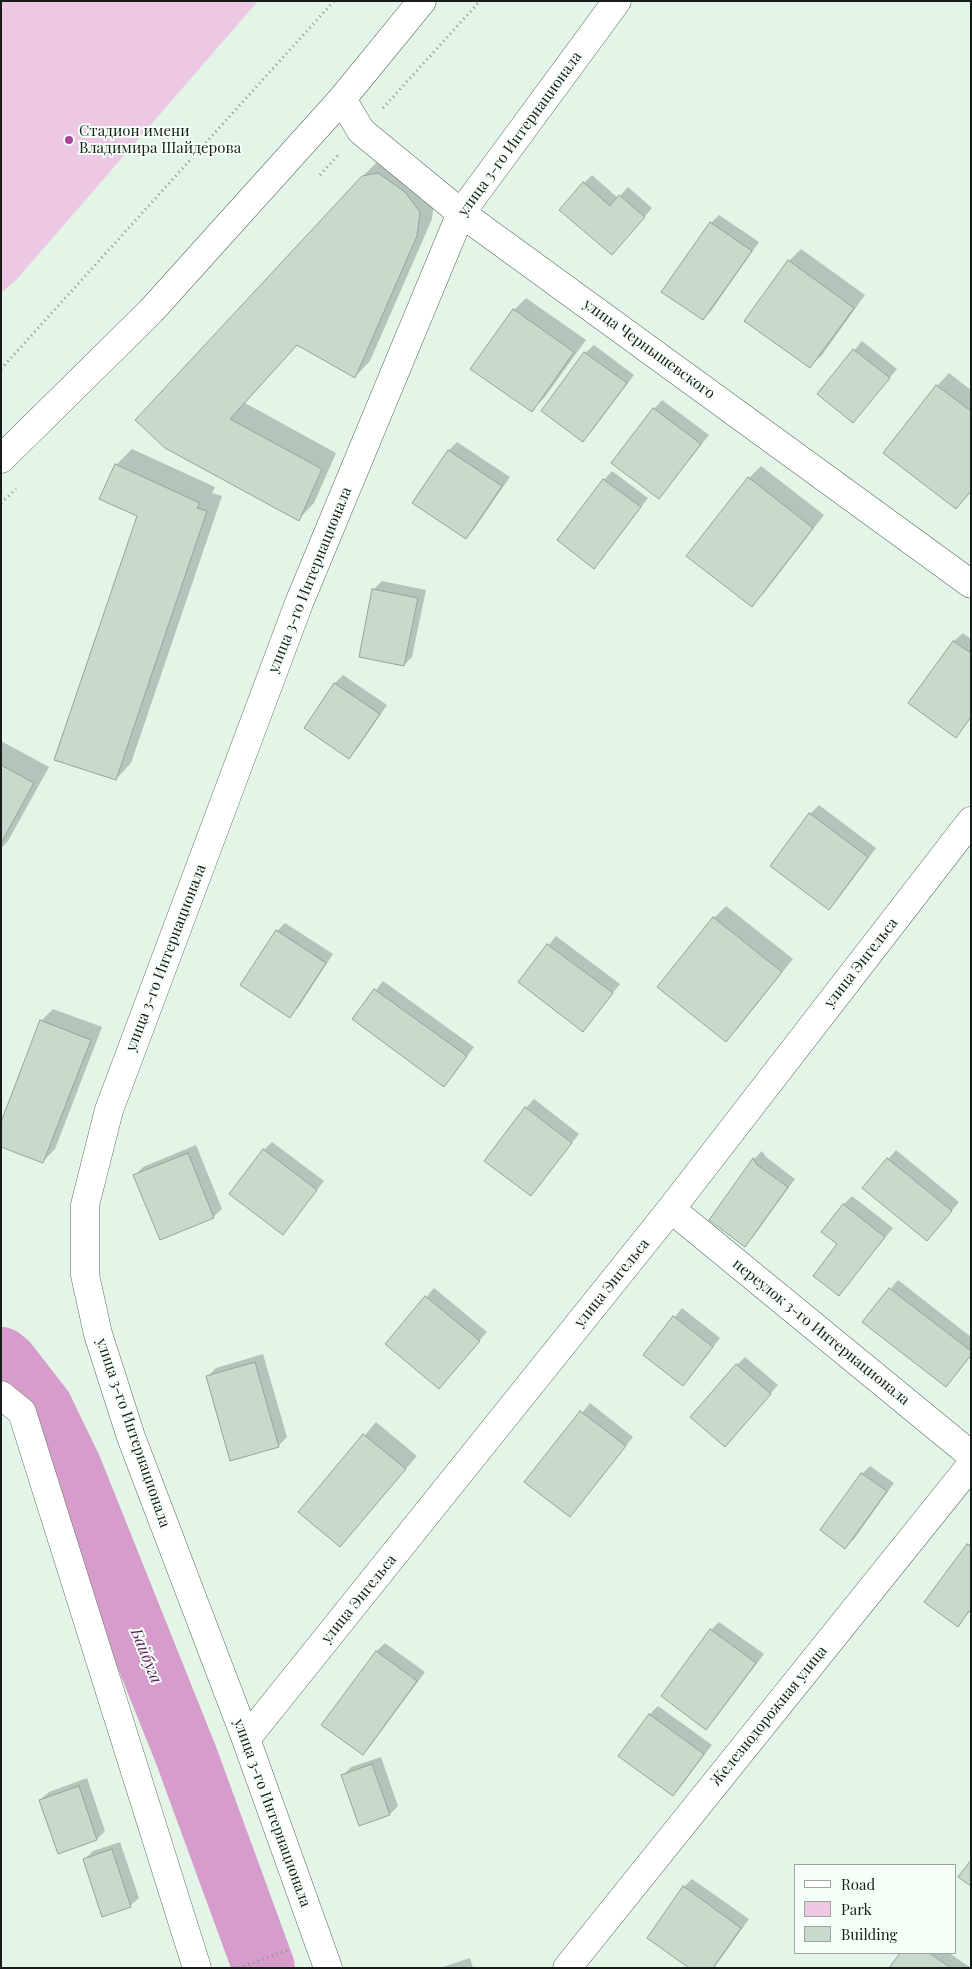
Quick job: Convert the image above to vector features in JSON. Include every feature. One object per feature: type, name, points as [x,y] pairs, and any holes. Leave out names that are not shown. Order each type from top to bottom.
[{"type":"street","points":[[1,459],[151,311],[342,99],[422,1]]},
{"type":"street","name":"улица 3-го Интернационала","points":[[328,1968],[246,1739],[131,1437],[98,1334],[85,1275],[85,1205],[109,1110],[292,621],[461,213],[617,1]]},
{"type":"street","name":"улица Чернышевского","points":[[342,99],[362,131],[461,213],[971,584]]},
{"type":"street","name":"улица Энгельса","points":[[246,1739],[671,1209],[971,821]]},
{"type":"street","name":"переулок 3-го Интернационала","points":[[671,1209],[971,1455]]},
{"type":"street","points":[[1,1395],[22,1412],[197,1968]]},
{"type":"street","name":"Железнодорожная улица","points":[[567,1968],[971,1464]]},
{"type":"path","points":[[1,369],[334,1]]},
{"type":"path","points":[[240,1968],[296,1947]]},
{"type":"green space","name":"Стадион имени Владимира Шайдерова","points":[[1,1],[258,1],[17,279],[1,293]]},
{"type":"building","points":[[378,173],[405,192],[420,212],[417,236],[355,378],[297,345],[230,419],[322,469],[299,521],[165,448],[135,420],[362,176]]},
{"type":"building","points":[[583,182],[610,206],[619,195],[645,217],[612,255],[559,210]]},
{"type":"building","points":[[710,222],[752,251],[703,320],[661,292]]},
{"type":"building","points":[[788,260],[854,308],[810,368],[744,321]]},
{"type":"building","points":[[513,309],[574,352],[532,412],[470,369]]},
{"type":"building","points":[[853,349],[890,378],[853,423],[817,394]]},
{"type":"building","points":[[584,352],[627,383],[583,442],[541,411]]},
{"type":"building","points":[[936,385],[971,411],[971,491],[956,509],[883,453]]},
{"type":"building","points":[[653,408],[701,444],[659,499],[611,463]]},
{"type":"building","points":[[448,450],[502,486],[466,539],[412,503]]},
{"type":"building","points":[[115,464],[200,503],[197,508],[207,511],[116,780],[54,760],[137,516],[99,499]]},
{"type":"building","points":[[748,477],[813,528],[752,607],[686,556]]},
{"type":"building","points":[[603,479],[641,507],[594,569],[557,540]]},
{"type":"building","points":[[372,589],[418,598],[404,666],[359,657]]},
{"type":"building","points":[[953,641],[971,653],[971,717],[956,738],[908,703]]},
{"type":"building","points":[[334,683],[380,714],[349,759],[304,728]]},
{"type":"building","points":[[1,765],[34,783],[1,843]]},
{"type":"building","points":[[809,813],[868,857],[829,910],[770,866]]},
{"type":"building","points":[[713,917],[782,972],[726,1042],[657,987]]},
{"type":"building","points":[[276,930],[326,963],[290,1018],[240,985]]},
{"type":"building","points":[[547,944],[613,993],[583,1032],[518,982]]},
{"type":"building","points":[[374,989],[467,1056],[444,1087],[352,1019]]},
{"type":"building","points":[[40,1020],[91,1040],[43,1163],[1,1147],[1,1122]]},
{"type":"building","points":[[525,1107],[572,1143],[531,1196],[484,1161]]},
{"type":"building","points":[[263,1149],[317,1190],[283,1235],[229,1194]]},
{"type":"building","points":[[188,1153],[214,1218],[160,1240],[133,1175]]},
{"type":"building","points":[[753,1158],[757,1165],[788,1187],[745,1247],[709,1220]]},
{"type":"building","points":[[887,1158],[952,1211],[927,1241],[862,1188]]},
{"type":"building","points":[[843,1204],[885,1237],[839,1296],[813,1276],[837,1244],[821,1232]]},
{"type":"building","points":[[889,1288],[971,1351],[971,1355],[946,1387],[862,1322]]},
{"type":"building","points":[[425,1296],[480,1341],[439,1389],[385,1344]]},
{"type":"building","points":[[673,1316],[713,1347],[683,1386],[643,1355]]},
{"type":"building","points":[[255,1362],[279,1447],[230,1461],[206,1376]]},
{"type":"building","points":[[736,1364],[771,1394],[725,1447],[690,1417]]},
{"type":"building","points":[[580,1411],[626,1446],[570,1517],[524,1482]]},
{"type":"building","points":[[363,1434],[406,1469],[340,1547],[298,1512]]},
{"type":"building","points":[[861,1473],[887,1491],[845,1549],[820,1530]]},
{"type":"building","points":[[967,1544],[971,1547],[971,1612],[969,1611],[958,1627],[924,1602]]},
{"type":"building","points":[[710,1629],[756,1663],[706,1730],[661,1696]]},
{"type":"building","points":[[376,1651],[417,1681],[363,1755],[321,1725]]},
{"type":"building","points":[[649,1714],[704,1754],[673,1796],[618,1756]]},
{"type":"building","points":[[372,1764],[390,1815],[359,1826],[341,1775]]},
{"type":"building","points":[[79,1786],[97,1840],[58,1854],[39,1800]]},
{"type":"building","points":[[112,1849],[131,1907],[102,1917],[83,1859]]},
{"type":"building","points":[[971,1860],[971,1886],[958,1877]]},
{"type":"building","points":[[683,1886],[741,1928],[713,1968],[689,1968],[647,1938]]},
{"type":"building","points":[[899,1954],[930,1954],[951,1968],[889,1968]]},
{"type":"waterway","name":"Байбуга","points":[[1,1358],[42,1408],[71,1468],[186,1755],[264,1968]]},
{"type":"place","name":"Стадион имени Владимира Шайдерова","points":[[69,140]]}]
